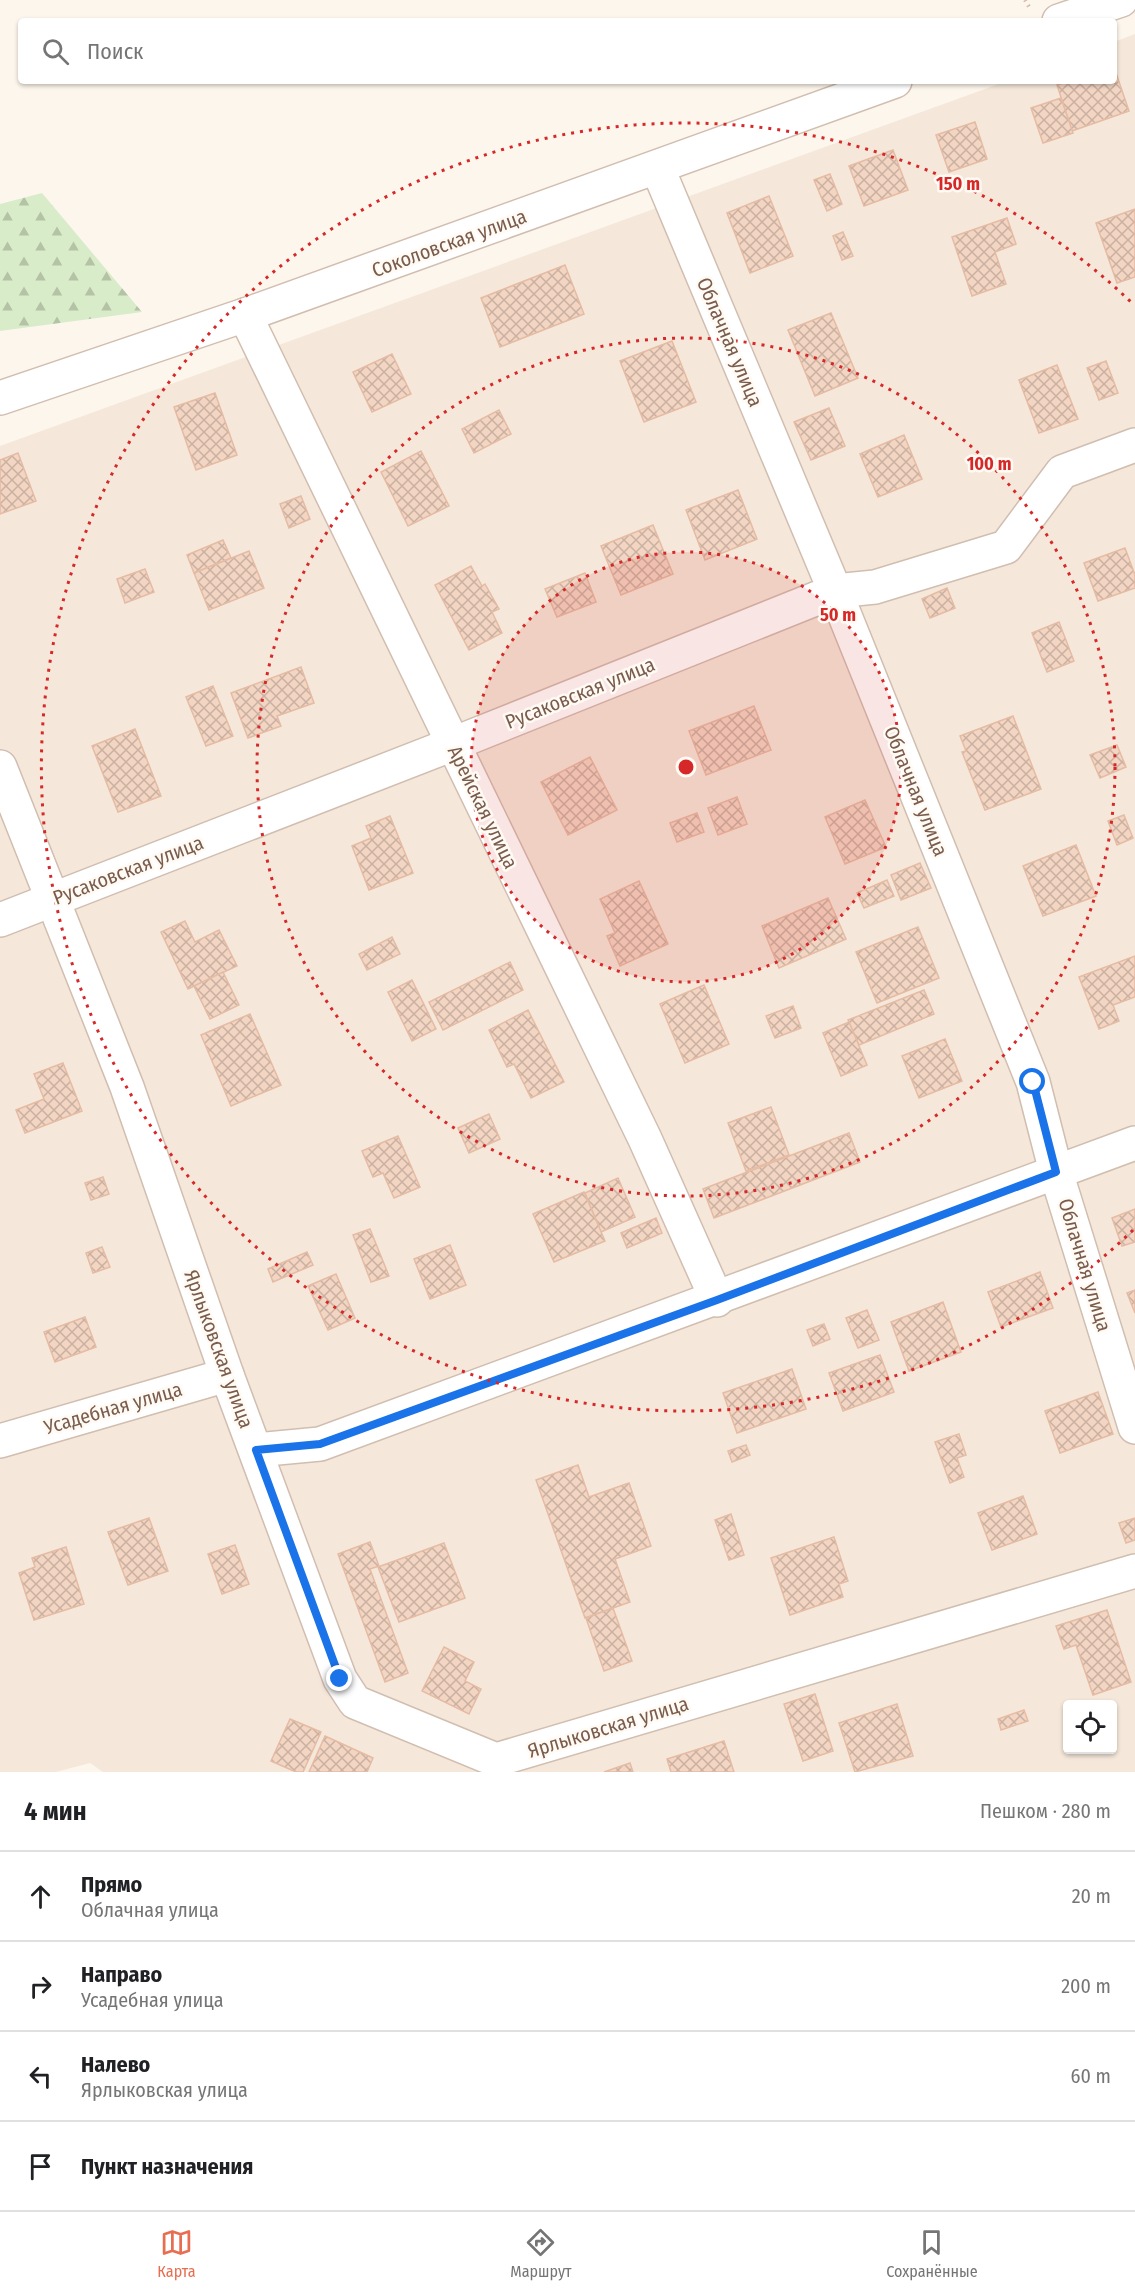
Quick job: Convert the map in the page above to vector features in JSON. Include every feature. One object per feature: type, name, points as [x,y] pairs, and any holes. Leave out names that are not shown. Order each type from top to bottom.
[{"type":"street","points":[[1068,18],[1121,0]]},
{"type":"street","name":"Соколовская улица","points":[[0,398],[245,315],[658,169],[887,84]]},
{"type":"street","name":"Облачная улица","points":[[658,169],[834,591],[1033,1082],[1056,1172],[1135,1427]]},
{"type":"street","name":"Арейская улица","points":[[245,315],[645,1138],[717,1300]]},
{"type":"street","name":"Русаковская улица","points":[[0,920],[453,744],[834,591],[875,587],[1006,547],[1062,472],[1135,445]]},
{"type":"street","name":"Ярлыковская улица","points":[[0,767],[51,900],[127,1086],[227,1375],[340,1679],[355,1702],[496,1760],[1135,1571]]},
{"type":"street","points":[[256,1450],[320,1444],[717,1300],[1135,1143]]},
{"type":"street","name":"Усадебная улица","points":[[0,1441],[227,1375]]},
{"type":"shaded area","points":[[1135,34],[1135,1772],[103,1772],[90,1763],[56,1772],[0,1772],[0,446],[999,84],[1117,84],[1117,41]]},
{"type":"green space","points":[[42,193],[142,312],[0,331],[0,204]]},
{"type":"building","points":[[1117,76],[1129,111],[1072,131],[1057,85],[1117,84]]},
{"type":"building","points":[[1061,98],[1073,133],[1043,143],[1031,108]]},
{"type":"building","points":[[975,122],[987,159],[949,172],[936,135]]},
{"type":"building","points":[[893,150],[908,190],[864,206],[849,166]]},
{"type":"building","points":[[830,174],[842,204],[827,211],[814,180]]},
{"type":"building","points":[[769,196],[793,256],[750,273],[727,213]]},
{"type":"building","points":[[1135,209],[1135,277],[1117,283],[1096,223]]},
{"type":"building","points":[[1007,218],[1016,244],[995,252],[1006,284],[972,296],[952,237]]},
{"type":"building","points":[[843,232],[853,256],[842,260],[833,236]]},
{"type":"building","points":[[565,265],[584,314],[500,347],[481,298]]},
{"type":"building","points":[[831,313],[858,378],[815,396],[788,330]]},
{"type":"building","points":[[672,341],[696,402],[644,422],[620,361]]},
{"type":"building","points":[[392,354],[411,394],[372,412],[353,372]]},
{"type":"building","points":[[1106,361],[1118,393],[1099,400],[1087,368]]},
{"type":"building","points":[[1057,365],[1078,419],[1039,433],[1019,380]]},
{"type":"building","points":[[215,393],[237,455],[196,470],[174,407]]},
{"type":"building","points":[[829,408],[845,446],[811,460],[794,422]]},
{"type":"building","points":[[499,410],[511,434],[474,453],[462,429]]},
{"type":"building","points":[[904,435],[922,479],[878,497],[860,454]]},
{"type":"building","points":[[421,451],[449,506],[408,526],[381,472]]},
{"type":"building","points":[[18,453],[36,501],[0,514],[0,460]]},
{"type":"building","points":[[738,490],[757,539],[705,560],[686,510]]},
{"type":"building","points":[[301,496],[310,519],[289,528],[280,504]]},
{"type":"building","points":[[653,525],[673,574],[621,595],[601,546]]},
{"type":"building","points":[[223,540],[231,558],[194,573],[187,555]]},
{"type":"building","points":[[1125,548],[1135,575],[1135,588],[1098,601],[1084,563]]},
{"type":"building","points":[[249,551],[264,588],[209,610],[194,573]]},
{"type":"building","points":[[471,566],[482,586],[485,584],[499,609],[492,612],[502,633],[469,650],[435,585]]},
{"type":"building","points":[[145,569],[154,592],[125,603],[117,579]]},
{"type":"building","points":[[585,573],[596,602],[557,617],[545,589]]},
{"type":"building","points":[[947,588],[955,608],[930,618],[922,599]]},
{"type":"building","points":[[1059,622],[1074,661],[1047,672],[1032,633]]},
{"type":"building","points":[[301,667],[314,703],[277,716],[281,726],[248,738],[231,693]]},
{"type":"building","points":[[213,686],[233,736],[206,746],[186,697]]},
{"type":"building","points":[[754,706],[771,750],[706,775],[689,731]]},
{"type":"building","points":[[1013,716],[1041,789],[985,810],[962,752],[966,751],[960,736]]},
{"type":"building","points":[[135,729],[161,796],[118,812],[92,746]]},
{"type":"building","points":[[1117,745],[1126,767],[1100,778],[1090,755]]},
{"type":"building","points":[[590,757],[617,810],[568,835],[541,782]]},
{"type":"building","points":[[737,797],[747,824],[718,835],[708,808]]},
{"type":"building","points":[[865,800],[886,847],[845,864],[825,817]]},
{"type":"building","points":[[697,813],[704,832],[677,842],[670,823]]},
{"type":"building","points":[[1124,815],[1133,838],[1117,845],[1108,821]]},
{"type":"building","points":[[390,816],[413,873],[369,890],[352,846],[371,838],[366,826]]},
{"type":"building","points":[[1076,845],[1096,896],[1043,916],[1023,866]]},
{"type":"building","points":[[920,863],[931,888],[901,900],[891,875]]},
{"type":"building","points":[[887,880],[894,896],[864,908],[857,893]]},
{"type":"building","points":[[639,881],[668,944],[620,966],[607,936],[615,933],[600,899]]},
{"type":"building","points":[[828,898],[846,939],[779,968],[762,926]]},
{"type":"building","points":[[185,921],[195,942],[219,930],[237,966],[188,989],[161,932]]},
{"type":"building","points":[[918,927],[939,978],[877,1003],[856,952]]},
{"type":"building","points":[[392,937],[400,954],[367,970],[359,954]]},
{"type":"building","points":[[1135,956],[1135,997],[1113,1005],[1119,1021],[1099,1029],[1079,977]]},
{"type":"building","points":[[510,962],[523,990],[443,1030],[429,1002]]},
{"type":"building","points":[[223,972],[239,1005],[210,1019],[194,986]]},
{"type":"building","points":[[412,980],[436,1029],[412,1041],[388,992]]},
{"type":"building","points":[[704,985],[729,1044],[685,1063],[660,1004]]},
{"type":"building","points":[[924,990],[934,1014],[859,1045],[848,1020]]},
{"type":"building","points":[[793,1006],[801,1028],[775,1038],[766,1016]]},
{"type":"building","points":[[528,1010],[564,1082],[531,1098],[514,1064],[507,1067],[489,1030]]},
{"type":"building","points":[[250,1014],[281,1085],[231,1106],[201,1035]]},
{"type":"building","points":[[849,1022],[867,1065],[841,1076],[823,1033]]},
{"type":"building","points":[[945,1039],[962,1081],[919,1098],[902,1056]]},
{"type":"building","points":[[63,1063],[82,1111],[25,1133],[16,1110],[44,1099],[34,1074]]},
{"type":"building","points":[[771,1107],[789,1155],[746,1171],[728,1123]]},
{"type":"building","points":[[489,1114],[500,1139],[469,1153],[458,1128]]},
{"type":"building","points":[[849,1133],[860,1162],[714,1218],[703,1189]]},
{"type":"building","points":[[398,1136],[420,1187],[394,1198],[383,1173],[373,1177],[362,1151]]},
{"type":"building","points":[[103,1177],[109,1194],[91,1200],[85,1183]]},
{"type":"building","points":[[618,1178],[635,1217],[601,1232],[585,1193]]},
{"type":"building","points":[[584,1192],[605,1241],[554,1262],[533,1214]]},
{"type":"building","points":[[1135,1209],[1135,1242],[1122,1246],[1112,1218]]},
{"type":"building","points":[[656,1218],[662,1233],[627,1248],[621,1233]]},
{"type":"building","points":[[370,1229],[389,1276],[371,1282],[353,1235]]},
{"type":"building","points":[[450,1245],[466,1285],[430,1299],[414,1259]]},
{"type":"building","points":[[102,1247],[110,1267],[93,1273],[86,1253]]},
{"type":"building","points":[[307,1252],[313,1265],[273,1282],[268,1269]]},
{"type":"building","points":[[1040,1272],[1053,1308],[1001,1327],[988,1292]]},
{"type":"building","points":[[336,1274],[355,1318],[328,1330],[308,1286]]},
{"type":"building","points":[[1135,1290],[1135,1313],[1127,1293]]},
{"type":"building","points":[[943,1302],[961,1352],[909,1371],[891,1322]]},
{"type":"building","points":[[867,1310],[879,1340],[858,1348],[846,1318]]},
{"type":"building","points":[[85,1317],[96,1347],[55,1362],[44,1332]]},
{"type":"building","points":[[824,1324],[830,1339],[813,1346],[807,1330]]},
{"type":"building","points":[[880,1355],[894,1392],[843,1411],[829,1373]]},
{"type":"building","points":[[792,1369],[806,1409],[737,1433],[723,1393]]},
{"type":"building","points":[[1098,1392],[1113,1434],[1060,1453],[1045,1411]]},
{"type":"building","points":[[959,1434],[966,1455],[957,1458],[964,1477],[950,1483],[935,1442]]},
{"type":"building","points":[[746,1445],[750,1455],[732,1462],[728,1451]]},
{"type":"building","points":[[578,1465],[589,1497],[629,1483],[651,1546],[615,1559],[630,1602],[585,1618],[536,1480]]},
{"type":"building","points":[[1023,1496],[1037,1534],[992,1550],[978,1513]]},
{"type":"building","points":[[731,1514],[744,1555],[729,1560],[715,1520]]},
{"type":"building","points":[[149,1518],[168,1571],[128,1585],[108,1532]]},
{"type":"building","points":[[1135,1518],[1135,1540],[1126,1543],[1119,1523]]},
{"type":"building","points":[[834,1537],[848,1581],[839,1584],[843,1597],[790,1615],[771,1558]]},
{"type":"building","points":[[370,1542],[379,1566],[370,1569],[408,1673],[385,1682],[338,1554]]},
{"type":"building","points":[[444,1543],[465,1598],[399,1622],[378,1567]]},
{"type":"building","points":[[235,1545],[249,1584],[222,1594],[208,1554]]},
{"type":"building","points":[[66,1547],[84,1604],[34,1620],[19,1573],[35,1567],[32,1558]]},
{"type":"building","points":[[613,1608],[632,1661],[604,1671],[586,1618]]},
{"type":"building","points":[[1107,1610],[1131,1682],[1093,1695],[1076,1645],[1064,1649],[1056,1626]]},
{"type":"building","points":[[444,1647],[474,1662],[465,1681],[481,1689],[469,1714],[422,1691]]},
{"type":"building","points":[[815,1694],[833,1751],[803,1761],[784,1704]]},
{"type":"building","points":[[897,1704],[913,1756],[855,1772],[839,1723]]},
{"type":"building","points":[[1024,1710],[1028,1721],[1001,1730],[998,1719]]},
{"type":"building","points":[[290,1719],[321,1732],[303,1772],[296,1772],[271,1761]]},
{"type":"building","points":[[325,1736],[373,1758],[367,1772],[309,1772]]},
{"type":"building","points":[[724,1741],[734,1772],[671,1772],[667,1759]]},
{"type":"building","points":[[630,1763],[633,1772],[604,1772]]},
{"type":"route","points":[[340,1679],[256,1450],[320,1444],[717,1300],[1056,1172],[1033,1082]]}]
